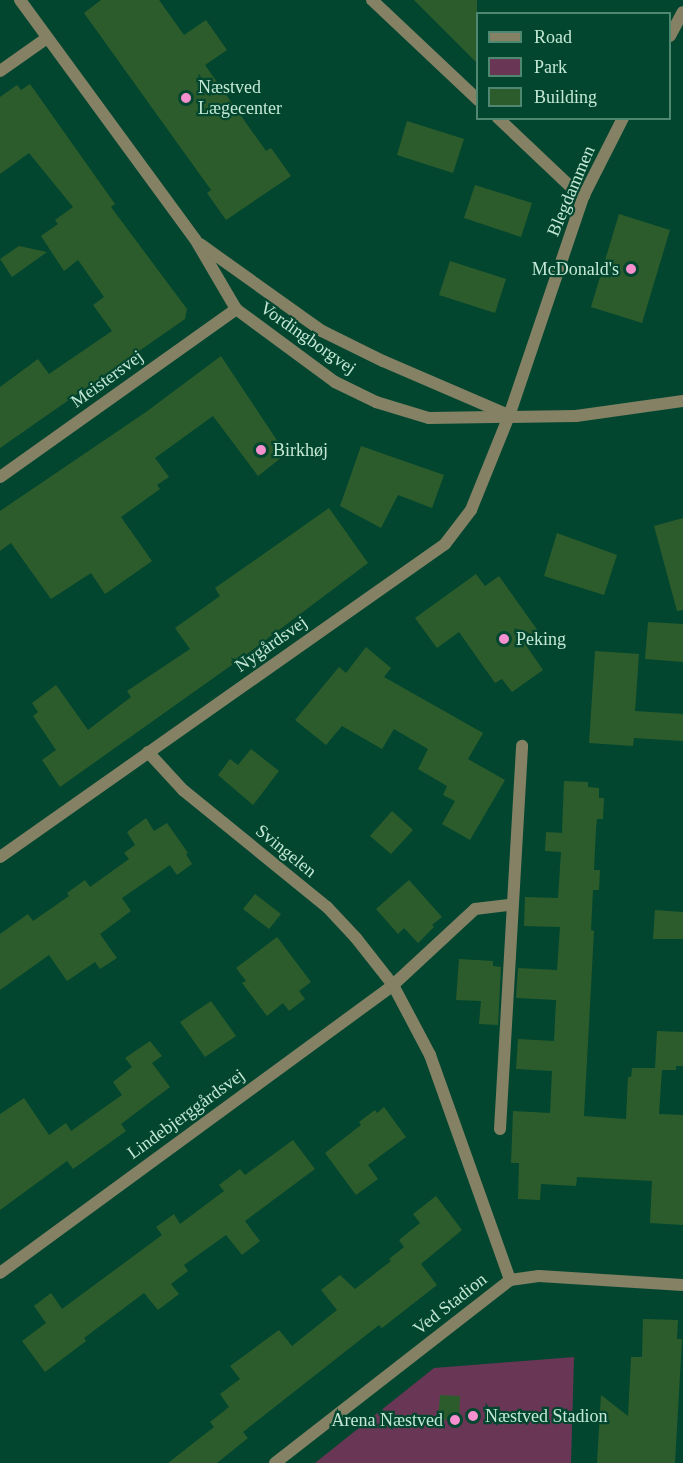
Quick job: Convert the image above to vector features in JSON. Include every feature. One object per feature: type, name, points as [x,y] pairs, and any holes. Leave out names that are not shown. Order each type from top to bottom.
[{"type":"street","name":"Vordingborgvej","points":[[20,0],[195,239],[236,309],[335,382],[376,402],[429,418],[576,416],[683,401]]},
{"type":"street","points":[[372,0],[476,99]]},
{"type":"street","points":[[671,33],[683,12]]},
{"type":"street","points":[[0,71],[47,38]]},
{"type":"street","points":[[500,120],[573,189],[584,195]]},
{"type":"street","name":"Blegdammen","points":[[509,416],[584,195],[622,120]]},
{"type":"street","name":"Vordingborgvej","points":[[195,239],[322,331],[383,361],[509,416]]},
{"type":"street","name":"Meistersvej","points":[[0,477],[236,309]]},
{"type":"street","name":"Nygårdsvej","points":[[0,857],[445,544],[471,510],[509,416]]},
{"type":"street","points":[[500,1129],[522,746]]},
{"type":"street","name":"Svingelen","points":[[148,752],[183,790],[327,907],[356,938],[393,985],[430,1055],[510,1280]]},
{"type":"street","points":[[393,985],[475,909],[513,904]]},
{"type":"street","name":"Lindebjerggårdsvej","points":[[0,1273],[393,985]]},
{"type":"street","name":"Ved Stadion","points":[[275,1463],[510,1280],[539,1276],[683,1285]]},
{"type":"green space","name":"Næstved Stadion","points":[[574,1357],[571,1463],[315,1463],[434,1368]]},
{"type":"building","name":"Næstved Lægecenter","points":[[101,0],[159,0],[184,35],[206,20],[227,50],[205,65],[266,151],[271,148],[291,176],[226,220],[207,193],[211,190],[84,13]]},
{"type":"building","points":[[414,0],[477,0],[476,62]]},
{"type":"building","points":[[30,84],[115,204],[111,207],[187,309],[185,319],[0,448],[0,387],[38,359],[49,374],[112,331],[93,305],[104,297],[78,260],[64,271],[41,236],[58,224],[55,220],[73,207],[29,153],[0,174],[0,97],[17,85],[21,90]]},
{"type":"building","points":[[407,121],[464,139],[453,173],[397,155]]},
{"type":"building","points":[[475,185],[532,203],[521,237],[464,218]]},
{"type":"building","name":"McDonald's","points":[[619,214],[670,230],[642,323],[591,307]]},
{"type":"building","points":[[19,246],[47,252],[12,277],[0,259]]},
{"type":"building","points":[[450,261],[506,279],[495,313],[439,295]]},
{"type":"building","points":[[221,356],[286,454],[258,476],[213,416],[155,458],[169,477],[157,485],[160,489],[121,517],[152,561],[105,594],[91,573],[51,599],[11,543],[0,551],[0,511],[146,412]]},
{"type":"building","points":[[361,446],[444,475],[432,508],[398,495],[381,528],[340,506]]},
{"type":"building","points":[[329,508],[368,563],[243,657],[60,787],[42,760],[56,750],[33,716],[38,712],[32,703],[56,685],[88,730],[131,697],[127,691],[190,649],[175,628],[220,596],[215,588]]},
{"type":"building","points":[[683,518],[683,610],[677,611],[654,526]]},
{"type":"building","points":[[557,533],[617,555],[604,595],[544,576]]},
{"type":"building","name":"Peking","points":[[476,574],[485,586],[499,576],[543,638],[514,628],[543,670],[512,692],[502,679],[495,683],[459,632],[437,648],[415,618]]},
{"type":"building","points":[[648,622],[683,624],[683,662],[645,659]]},
{"type":"building","points":[[366,647],[391,668],[384,677],[483,733],[468,759],[505,780],[470,840],[442,824],[455,801],[443,795],[447,786],[418,769],[428,749],[394,729],[382,749],[342,726],[326,745],[295,720],[339,667],[346,673]]},
{"type":"building","points":[[595,651],[639,654],[635,711],[683,714],[683,741],[634,738],[633,746],[589,743]]},
{"type":"building","points":[[251,749],[279,771],[253,805],[218,775],[230,759],[238,765]]},
{"type":"building","points":[[564,781],[588,782],[588,787],[599,788],[599,798],[604,798],[603,819],[597,819],[596,829],[594,870],[600,870],[599,890],[593,890],[591,930],[594,931],[584,1116],[626,1119],[628,1077],[631,1077],[632,1068],[655,1068],[657,1031],[683,1032],[683,1066],[676,1066],[676,1070],[662,1070],[659,1114],[683,1115],[683,1225],[650,1223],[652,1181],[577,1177],[576,1186],[541,1184],[540,1200],[518,1199],[519,1163],[511,1163],[513,1111],[550,1113],[552,1071],[516,1069],[518,1039],[554,1041],[556,1000],[516,998],[518,968],[557,970],[560,927],[524,926],[525,897],[558,898],[561,852],[545,851],[546,832],[562,833]]},
{"type":"building","points":[[392,811],[413,830],[391,854],[370,836]]},
{"type":"building","points":[[146,818],[154,831],[167,823],[188,853],[186,854],[192,864],[177,875],[170,865],[122,898],[131,911],[100,934],[117,958],[100,969],[95,962],[67,981],[49,955],[0,990],[0,934],[28,914],[33,921],[69,896],[67,893],[85,880],[90,887],[129,859],[124,853],[135,845],[127,832]]},
{"type":"building","points":[[409,880],[442,917],[432,925],[434,927],[418,943],[404,928],[398,934],[376,909]]},
{"type":"building","points":[[255,894],[281,914],[269,929],[243,909]]},
{"type":"building","points":[[655,910],[683,912],[683,939],[653,939]]},
{"type":"building","points":[[277,937],[311,982],[299,991],[305,999],[289,1011],[283,1003],[267,1016],[242,983],[246,981],[236,968]]},
{"type":"building","points":[[459,959],[493,961],[493,966],[501,967],[498,1025],[479,1024],[481,1001],[456,1000]]},
{"type":"building","points":[[211,1001],[236,1036],[205,1057],[180,1022]]},
{"type":"building","points":[[150,1041],[162,1056],[152,1063],[170,1087],[121,1124],[126,1131],[73,1169],[67,1161],[0,1210],[0,1114],[24,1098],[49,1135],[66,1123],[71,1131],[122,1095],[113,1082],[132,1067],[125,1058]]},
{"type":"building","points":[[384,1107],[406,1137],[368,1165],[378,1179],[356,1195],[325,1153],[361,1125],[359,1122],[375,1110],[377,1113]]},
{"type":"building","points":[[293,1140],[315,1169],[245,1221],[260,1241],[242,1255],[226,1235],[184,1265],[188,1271],[171,1284],[179,1294],[158,1310],[144,1293],[84,1338],[86,1341],[45,1372],[22,1341],[46,1323],[34,1306],[51,1293],[62,1309],[162,1235],[156,1227],[174,1214],[180,1224],[224,1191],[219,1185],[240,1169],[245,1175]]},
{"type":"building","points":[[436,1196],[462,1230],[421,1264],[437,1285],[382,1328],[379,1325],[243,1432],[248,1438],[217,1463],[168,1463],[214,1427],[210,1422],[229,1407],[220,1394],[240,1379],[230,1366],[279,1330],[292,1346],[337,1310],[321,1290],[340,1275],[355,1289],[391,1261],[389,1259],[404,1247],[399,1240],[420,1223],[413,1214]]},
{"type":"building","points":[[643,1319],[678,1320],[677,1339],[682,1339],[675,1463],[597,1463],[601,1395],[628,1416],[631,1357],[642,1357]]},
{"type":"building","points":[[440,1395],[460,1396],[459,1421],[438,1419]]},
{"type":"place","name":"Næstved Lægecenter","points":[[186,98]]},
{"type":"place","name":"McDonald's","points":[[631,269]]},
{"type":"place","name":"Birkhøj","points":[[261,450]]},
{"type":"place","name":"Peking","points":[[504,639]]},
{"type":"place","name":"Næstved Stadion","points":[[473,1416]]},
{"type":"place","name":"Arena Næstved","points":[[455,1420]]}]
